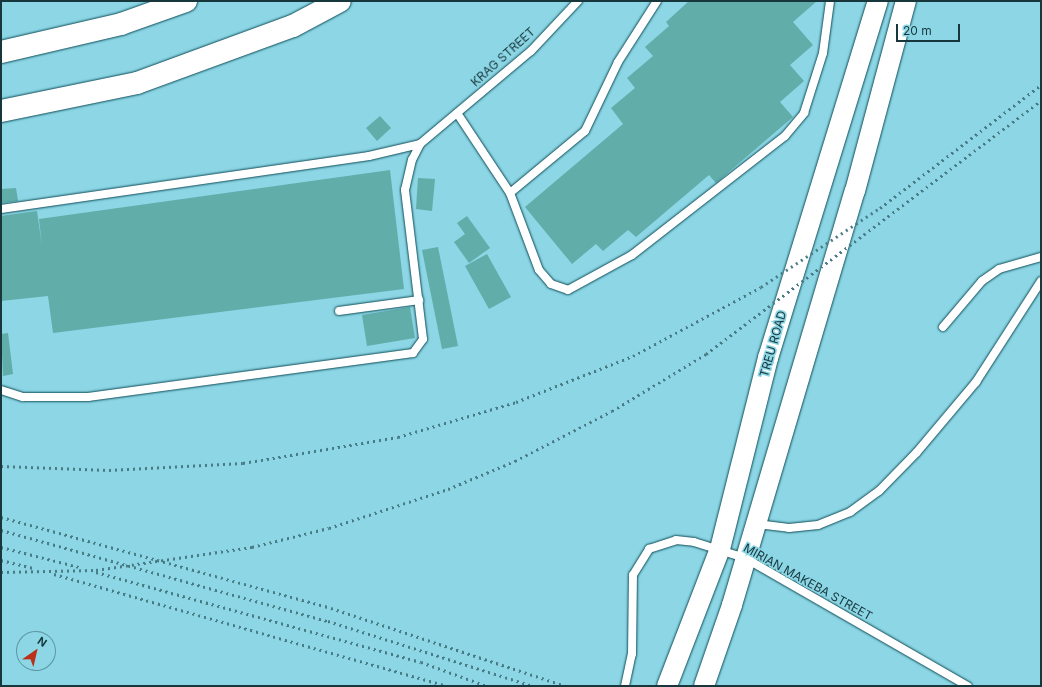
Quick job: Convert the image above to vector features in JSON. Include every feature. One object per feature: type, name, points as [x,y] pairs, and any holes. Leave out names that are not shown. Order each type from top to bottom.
[{"type":"highway","points":[[1,52],[121,24],[186,1]]},
{"type":"highway","points":[[1,111],[137,83],[292,26],[340,1]]},
{"type":"street","name":"TREU ROAD","points":[[667,686],[720,548],[768,358],[878,1]]},
{"type":"street","points":[[704,686],[757,524],[855,191],[906,1]]},
{"type":"lane","name":"KRAG STREET","points":[[420,144],[531,51],[578,1]]},
{"type":"lane","points":[[510,193],[585,131],[618,62],[657,1]]},
{"type":"lane","points":[[457,113],[510,193],[538,270],[551,284],[568,290],[632,255],[785,136],[804,113],[823,53],[830,1]]},
{"type":"lane","points":[[1,209],[369,156],[420,144]]},
{"type":"lane","points":[[1,390],[23,397],[88,397],[413,353],[424,339],[405,190],[407,174],[420,144]]},
{"type":"lane","points":[[943,327],[982,281],[999,269],[1041,257]]},
{"type":"lane","points":[[757,524],[789,528],[818,525],[850,512],[879,491],[917,452],[976,382],[1041,281]]},
{"type":"lane","points":[[339,311],[419,300]]},
{"type":"lane","name":"MIRIAN MAKEBA STREET","points":[[625,686],[632,654],[631,588],[642,558],[666,541],[694,542],[720,548],[745,558],[968,686]]},
{"type":"building","points":[[689,1],[817,1],[793,22],[813,45],[790,65],[804,81],[780,102],[793,117],[716,183],[709,175],[636,237],[628,230],[603,251],[596,244],[572,264],[525,207],[623,124],[611,108],[635,88],[627,78],[653,56],[645,47],[669,26],[666,22]]},
{"type":"building","points":[[380,116],[391,128],[377,141],[366,128]]},
{"type":"building","points":[[390,170],[404,289],[53,333],[48,296],[1,301],[1,216],[37,211],[42,246],[39,219]]},
{"type":"building","points":[[418,178],[435,179],[432,211],[416,209]]},
{"type":"building","points":[[16,188],[18,201],[1,203],[1,189]]},
{"type":"building","points":[[467,216],[490,248],[469,263],[454,242],[465,234],[457,223]]},
{"type":"building","points":[[438,247],[458,346],[442,349],[422,250]]},
{"type":"building","points":[[487,254],[511,297],[489,309],[465,266]]},
{"type":"building","points":[[410,307],[415,338],[367,346],[362,315]]},
{"type":"building","points":[[8,333],[13,374],[3,376],[1,334]]},
{"type":"railway","points":[[1,466],[109,470],[243,463],[398,437],[516,402],[633,356],[761,287],[880,208],[1041,85]]},
{"type":"railway","points":[[1,572],[96,570],[252,547],[329,528],[448,489],[515,461],[612,411],[706,354],[1041,101]]},
{"type":"railway","points":[[1,517],[331,608],[565,686]]},
{"type":"railway","points":[[1,530],[328,621],[533,686]]},
{"type":"railway","points":[[1,547],[79,567]]},
{"type":"railway","points":[[1,560],[33,568]]},
{"type":"railway","points":[[96,572],[421,662],[487,686]]},
{"type":"railway","points":[[54,574],[446,686]]}]
